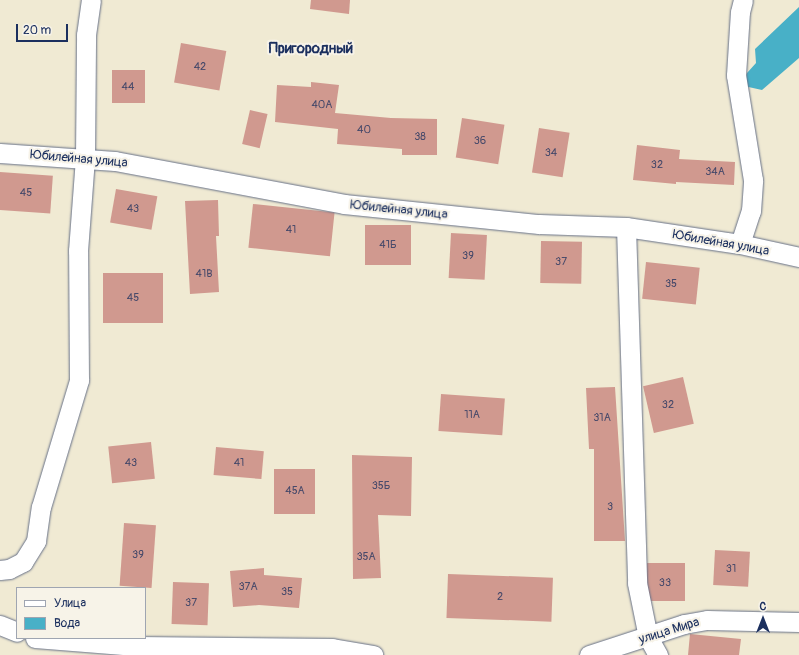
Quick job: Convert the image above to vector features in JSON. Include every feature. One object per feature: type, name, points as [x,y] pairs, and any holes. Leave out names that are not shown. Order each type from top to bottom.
[{"type":"street","points":[[0,570],[8,569],[23,562],[36,541],[41,507],[79,380],[78,251],[85,158],[86,35],[91,0]]},
{"type":"street","points":[[740,244],[751,211],[753,180],[736,75],[740,12],[743,0]]},
{"type":"street","name":"Юбилейная улица","points":[[0,153],[115,161],[344,204],[539,224],[626,227],[740,244],[799,257]]},
{"type":"street","points":[[626,227],[637,583],[648,637],[658,655]]},
{"type":"street","name":"улица Мира","points":[[589,655],[684,624],[707,620],[799,622]]},
{"type":"street","points":[[0,625],[16,632]]},
{"type":"street","points":[[48,639],[136,646],[332,648],[373,655]]},
{"type":"water","points":[[799,7],[799,58],[762,90],[744,86],[747,73],[756,63],[755,49]]},
{"type":"building","points":[[311,0],[350,0],[349,14],[310,9]]},
{"type":"building","points":[[181,43],[226,51],[219,90],[174,82]]},
{"type":"building","points":[[112,70],[145,70],[145,103],[112,103]]},
{"type":"building","points":[[311,82],[339,85],[335,113],[391,118],[437,119],[437,155],[402,155],[402,149],[337,144],[338,129],[275,122],[277,85],[311,87]]},
{"type":"building","points":[[250,110],[268,114],[260,148],[242,144]]},
{"type":"building","points":[[462,118],[504,125],[498,164],[456,158]]},
{"type":"building","points":[[539,128],[570,133],[563,177],[532,172]]},
{"type":"building","points":[[637,145],[680,150],[679,159],[735,162],[734,185],[676,182],[676,184],[633,180]]},
{"type":"building","points":[[0,172],[53,176],[50,214],[0,210]]},
{"type":"building","points":[[116,189],[157,196],[151,230],[110,222]]},
{"type":"building","points":[[218,200],[219,236],[216,236],[219,292],[190,294],[185,201]]},
{"type":"building","points":[[253,204],[335,213],[330,256],[248,248]]},
{"type":"building","points":[[365,225],[411,225],[411,265],[365,265]]},
{"type":"building","points":[[451,233],[487,235],[485,280],[449,278]]},
{"type":"building","points":[[541,241],[582,242],[581,284],[540,283]]},
{"type":"building","points":[[646,262],[700,268],[696,304],[642,299]]},
{"type":"building","points":[[103,273],[163,273],[163,323],[103,323]]},
{"type":"building","points":[[683,377],[694,424],[654,433],[643,386]]},
{"type":"building","points":[[615,387],[625,541],[594,541],[594,449],[589,449],[586,388]]},
{"type":"building","points":[[441,394],[505,398],[502,435],[438,431]]},
{"type":"building","points":[[151,442],[155,479],[112,483],[108,446]]},
{"type":"building","points":[[216,447],[264,451],[261,479],[214,475]]},
{"type":"building","points":[[352,455],[412,457],[411,516],[378,515],[381,578],[353,579]]},
{"type":"building","points":[[274,469],[315,469],[315,514],[274,514]]},
{"type":"building","points":[[124,523],[156,525],[152,588],[120,586]]},
{"type":"building","points":[[715,550],[750,552],[748,587],[713,585]]},
{"type":"building","points":[[647,563],[685,563],[685,601],[647,601]]},
{"type":"building","points":[[264,568],[264,575],[302,578],[299,608],[259,605],[233,607],[230,571]]},
{"type":"building","points":[[448,574],[553,578],[551,622],[446,618]]},
{"type":"building","points":[[173,582],[209,583],[208,625],[172,624]]},
{"type":"building","points":[[690,634],[741,639],[739,655],[688,655]]},
{"type":"district","name":"Пригородный","points":[[311,49]]}]
